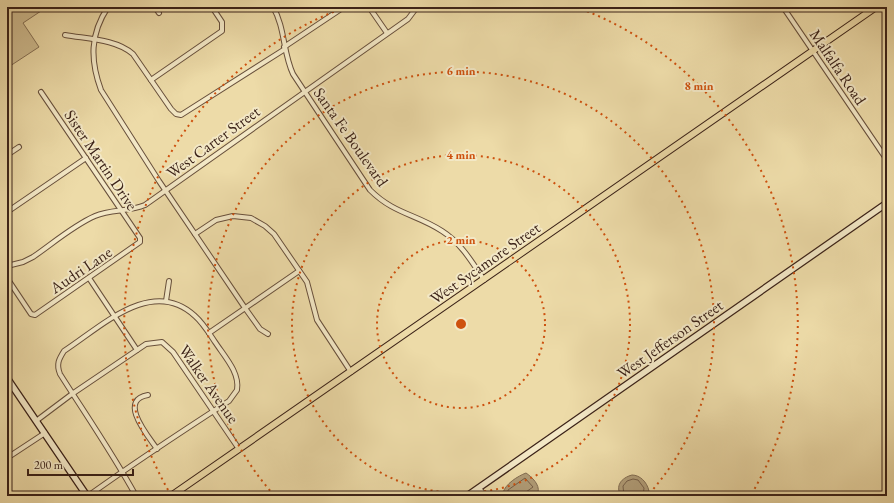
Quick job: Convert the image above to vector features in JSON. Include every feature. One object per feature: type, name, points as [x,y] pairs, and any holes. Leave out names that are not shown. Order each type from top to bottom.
[{"type":"main road","name":"West Sycamore Street","points":[[171,496],[814,52],[876,7]]},
{"type":"street","points":[[108,7],[98,23],[94,40],[93,67],[100,90],[245,308],[260,329],[268,334]]},
{"type":"street","points":[[155,7],[159,13]]},
{"type":"street","points":[[151,80],[222,31],[224,27],[222,22],[212,7]]},
{"type":"street","name":"Santa Fe Boulevard","points":[[273,7],[279,22],[290,68],[304,92],[370,190],[391,207],[435,227],[454,240],[468,256],[484,280]]},
{"type":"street","points":[[65,35],[115,44],[127,48],[133,54],[171,109],[176,114],[181,115],[285,48],[344,7]]},
{"type":"street","points":[[369,7],[387,33]]},
{"type":"street","name":"West Carter Street","points":[[7,266],[23,262],[33,257],[94,216],[121,212],[145,205],[408,19],[417,7]]},
{"type":"street","name":"Malfalfa Road","points":[[783,7],[887,160]]},
{"type":"street","name":"Sister Martin Drive","points":[[41,92],[140,241]]},
{"type":"street","points":[[7,155],[19,147]]},
{"type":"street","points":[[7,212],[86,158]]},
{"type":"street","name":"West Jefferson Street","points":[[467,496],[887,203]]},
{"type":"street","points":[[195,234],[216,220],[224,217],[239,216],[256,220],[274,234],[309,287],[317,320],[351,372]]},
{"type":"street","name":"Audri Lane","points":[[7,278],[32,315],[37,314],[138,246],[140,241]]},
{"type":"street","points":[[209,333],[299,271]]},
{"type":"street","points":[[89,278],[137,350]]},
{"type":"street","points":[[166,301],[169,281]]},
{"type":"street","points":[[7,378],[87,496],[123,472],[213,411],[235,394],[238,383],[237,376],[199,320],[188,310],[166,301],[150,301],[138,304],[114,317],[64,351],[58,360],[60,374],[123,472],[136,496]]},
{"type":"street","name":"Walker Avenue","points":[[36,421],[72,394],[137,350],[146,344],[154,342],[168,345],[239,449]]},
{"type":"street","points":[[148,396],[140,398],[134,409],[136,416],[158,448]]},
{"type":"street","points":[[7,458],[45,433]]},
{"type":"street","points":[[479,488],[485,496]]},
{"type":"shaded area","points":[[7,7],[47,7],[23,23],[39,47],[7,68]]},
{"type":"water","points":[[526,473],[537,484],[538,492],[505,496],[503,493],[506,486],[516,478]]},
{"type":"water","points":[[635,475],[643,480],[647,485],[649,491],[645,496],[621,496],[619,492],[620,483],[628,476]]}]
